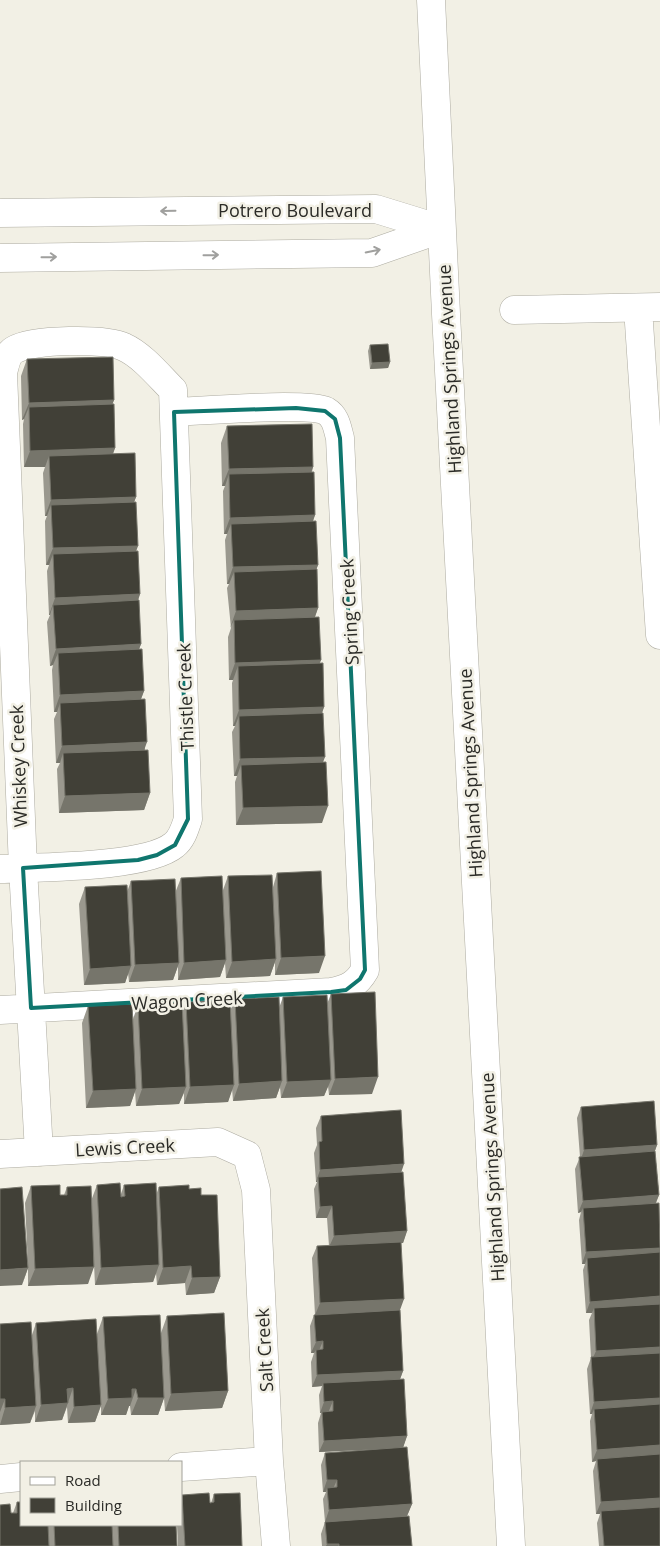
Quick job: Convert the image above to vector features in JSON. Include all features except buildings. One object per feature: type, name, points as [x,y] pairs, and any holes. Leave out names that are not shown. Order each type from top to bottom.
[{"type":"street","name":"Highland Springs Avenue","points":[[431,0],[441,229],[511,1546]]},
{"type":"street","name":"Potrero Boulevard","points":[[0,213],[376,209],[441,229]]},
{"type":"street","points":[[0,258],[372,253],[441,229]]},
{"type":"street","points":[[514,310],[649,308],[660,635]]},
{"type":"street","name":"Whiskey Creek","points":[[40,1152],[31,1008],[11,868],[2,393],[5,362],[12,350],[29,344],[111,342],[126,347],[174,401]]},
{"type":"street","name":"Thistle Creek","points":[[11,868],[138,860],[157,855],[175,845],[188,819],[174,401]]},
{"type":"street","name":"Spring Creek","points":[[174,401],[325,411],[335,419],[340,438],[365,970]]},
{"type":"street","name":"Wagon Creek","points":[[0,1010],[332,992],[346,990],[360,979],[365,970]]},
{"type":"street","name":"Lewis Creek","points":[[0,1154],[218,1142],[246,1155]]},
{"type":"street","name":"Salt Creek","points":[[246,1155],[256,1190],[269,1461],[276,1546]]},
{"type":"street","points":[[182,1467],[269,1461]]},
{"type":"street","points":[[0,1478],[20,1477]]},
{"type":"highlighted area","points":[[296,408],[325,411],[335,419],[340,438],[365,970],[360,979],[346,990],[331,992],[31,1008],[23,868],[138,860],[157,855],[175,845],[188,819],[174,412]]}]
